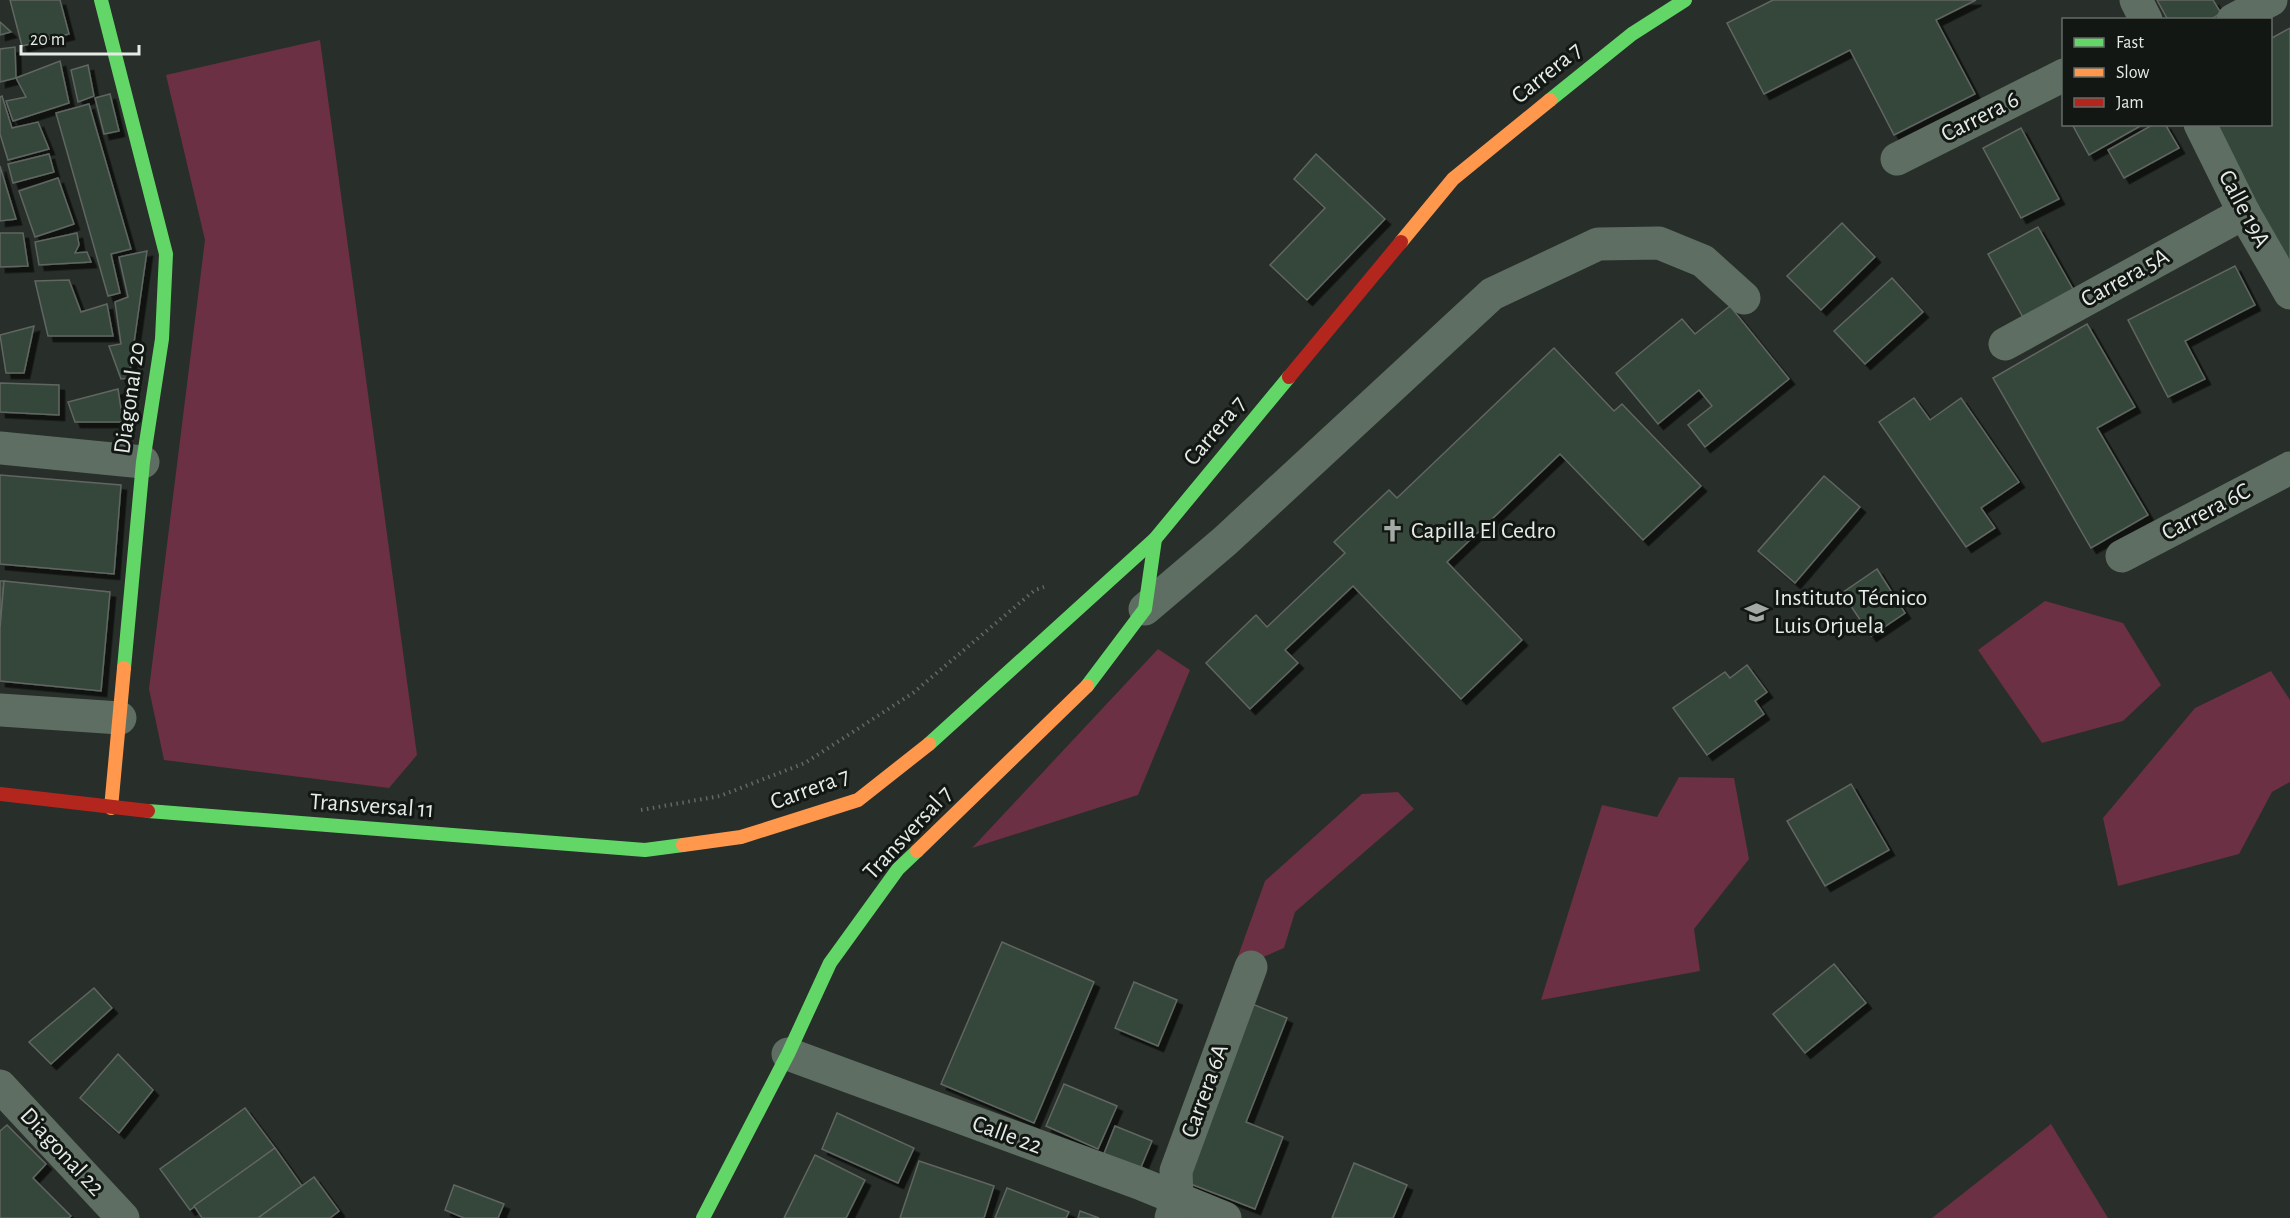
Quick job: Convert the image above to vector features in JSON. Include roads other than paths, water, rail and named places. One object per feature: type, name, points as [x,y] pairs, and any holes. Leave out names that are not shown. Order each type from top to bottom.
[{"type":"street","name":"Diagonal 20","points":[[101,0],[166,254],[162,339],[143,462],[111,808]]},
{"type":"street","name":"Carrera 7","points":[[741,837],[858,800],[929,744],[1155,539],[1452,179],[1632,34],[1685,0]]},
{"type":"street","points":[[2136,0],[2145,18]]},
{"type":"street","points":[[2237,18],[2271,0]]},
{"type":"street","name":"Carrera 6","points":[[1897,159],[2062,76]]},
{"type":"street","name":"Calle 19A","points":[[2201,126],[2244,213],[2290,293]]},
{"type":"street","name":"Carrera 5A","points":[[2005,344],[2244,213]]},
{"type":"street","points":[[1145,609],[1225,541],[1492,294],[1599,244],[1659,243],[1703,261],[1744,298]]},
{"type":"street","points":[[0,447],[143,462]]},
{"type":"street","name":"Carrera 6C","points":[[2122,556],[2290,468]]},
{"type":"street","name":"Transversal 7","points":[[703,1218],[788,1054],[830,963],[898,868],[1083,691],[1145,609],[1155,539]]},
{"type":"street","points":[[0,710],[120,718]]},
{"type":"street","name":"Transversal 11","points":[[0,794],[111,808],[645,850],[741,837]]},
{"type":"street","name":"Carrera 6A","points":[[1174,1208],[1176,1171],[1251,967]]},
{"type":"street","name":"Calle 22","points":[[788,1054],[1174,1208],[1225,1218]]},
{"type":"street","name":"Diagonal 22","points":[[0,1086],[123,1218]]},
{"type":"place","name":"Capilla El Cedro","points":[[1393,531]]},
{"type":"place","name":"Instituto Técnico Luis Orjuela","points":[[1756,612]]}]
